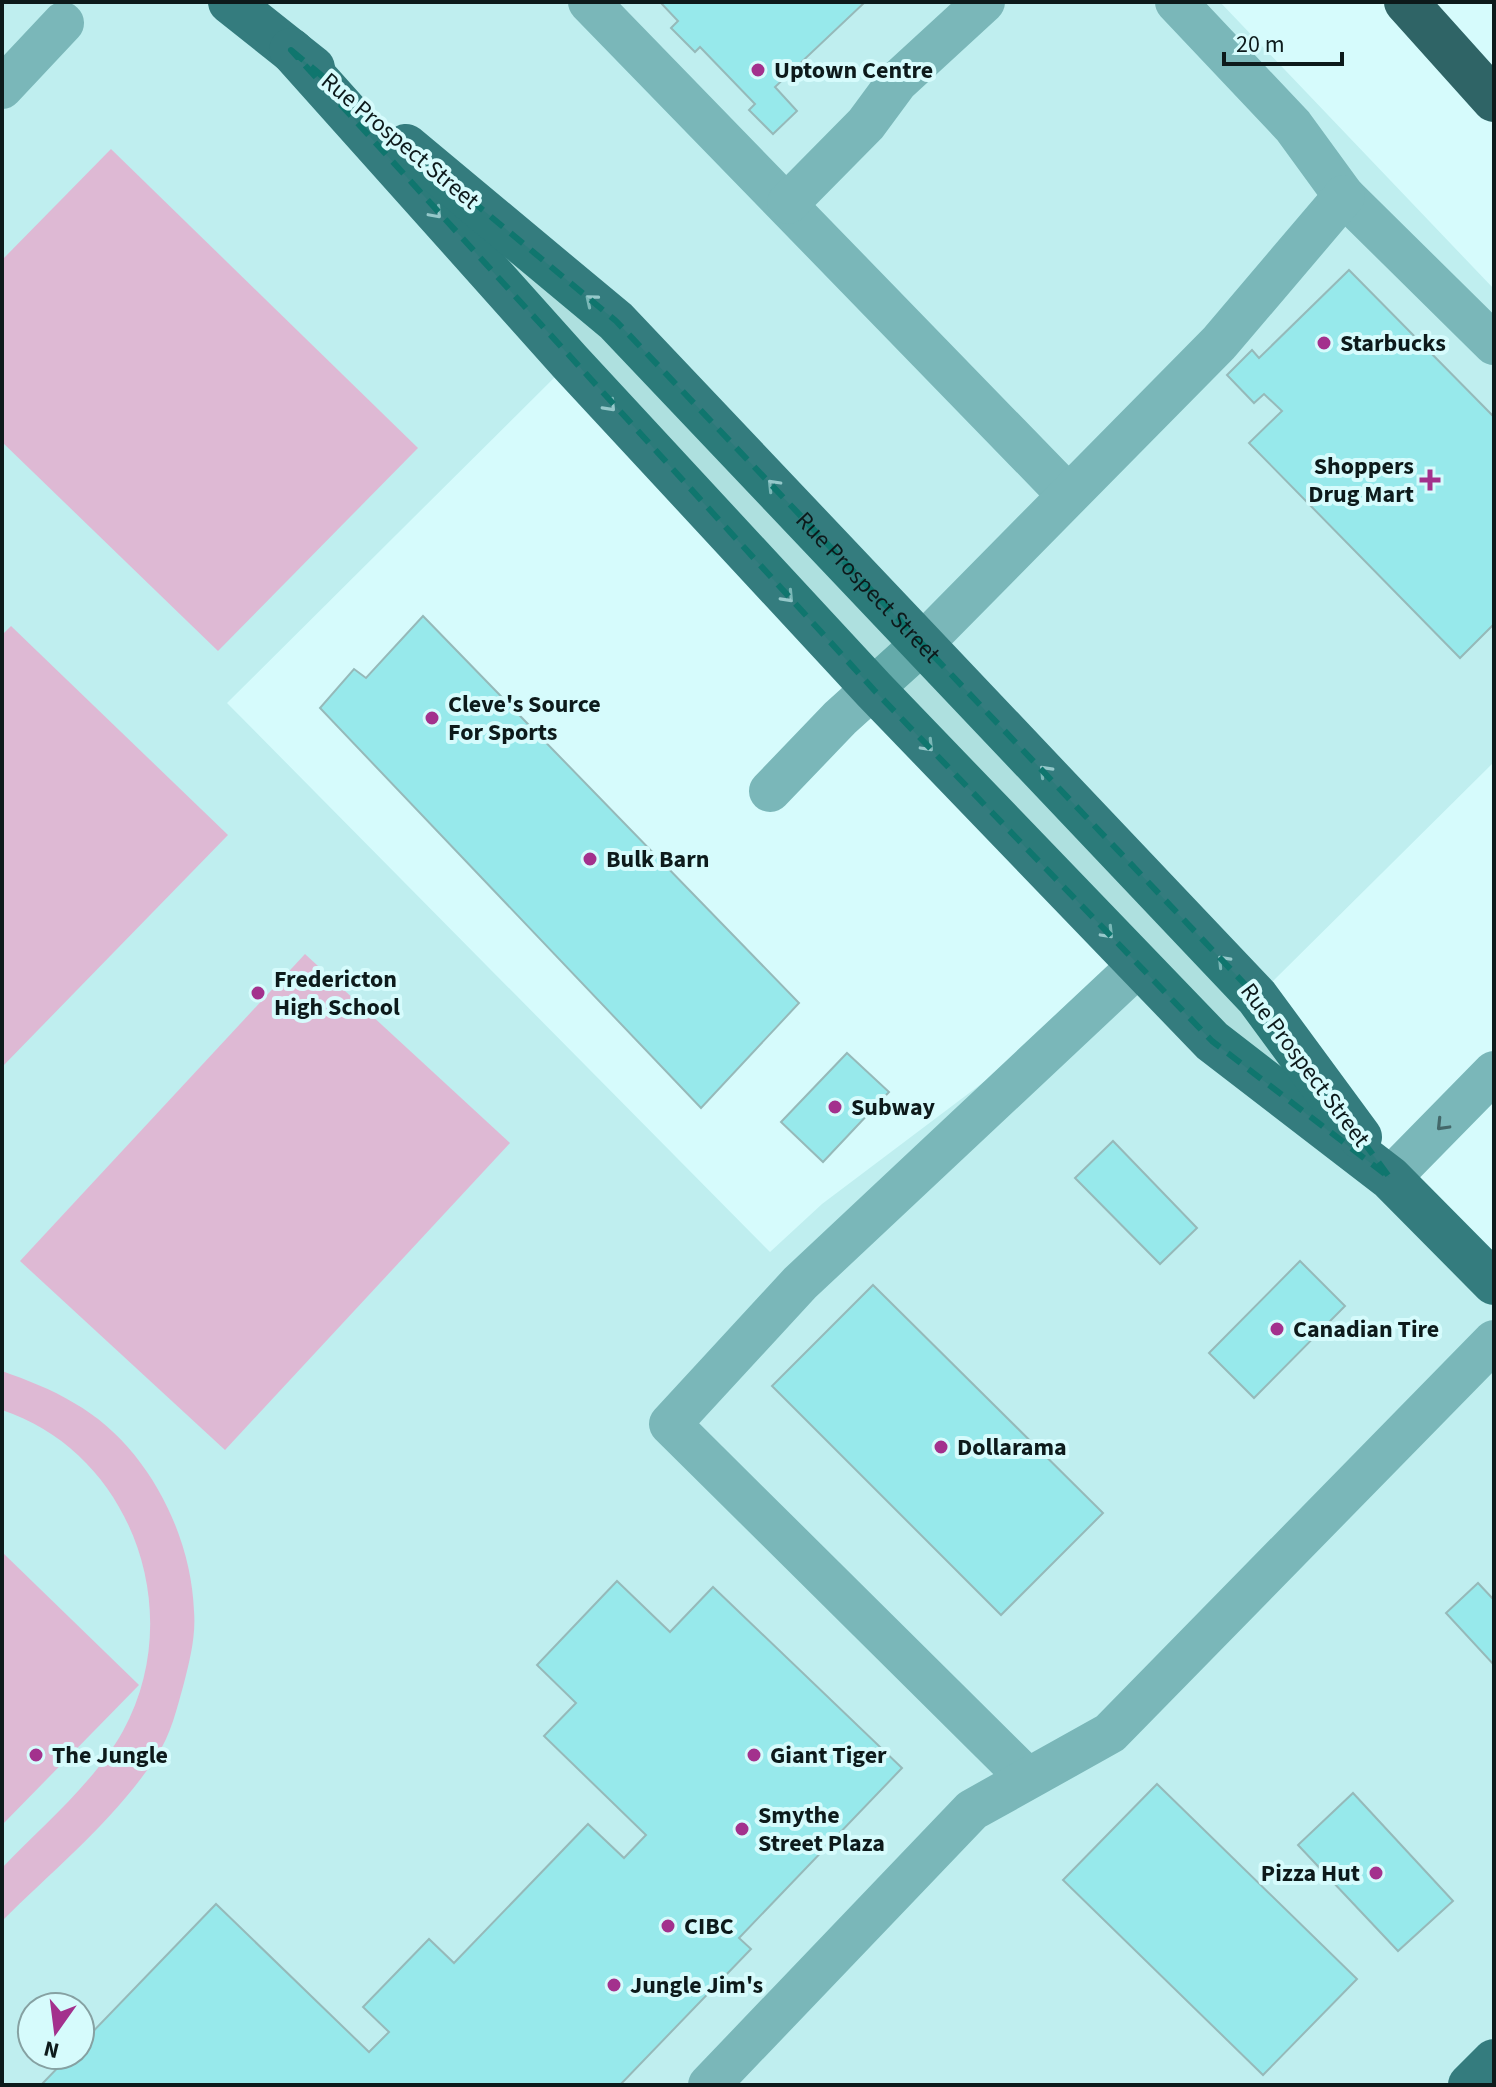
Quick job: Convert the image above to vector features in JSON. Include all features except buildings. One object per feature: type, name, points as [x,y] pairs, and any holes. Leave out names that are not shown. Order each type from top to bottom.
[{"type":"highway","points":[[1406,2],[1494,100]]},
{"type":"main road","name":"Rue Prospect Street","points":[[230,2],[616,321],[924,642],[1257,997],[1390,1178]]},
{"type":"main road","name":"Rue Prospect Street","points":[[291,50],[570,362],[874,690],[1212,1041],[1390,1178],[1493,1281]]},
{"type":"main road","points":[[1470,2085],[1494,2061]]},
{"type":"lane","points":[[589,2],[788,203],[1068,495]]},
{"type":"lane","points":[[788,203],[866,124],[897,82],[984,2]]},
{"type":"lane","points":[[1176,2],[1293,126],[1344,196],[1494,344]]},
{"type":"lane","points":[[2,88],[63,23]]},
{"type":"lane","points":[[770,791],[840,718],[924,642],[1219,343],[1344,196]]},
{"type":"lane","points":[[1027,1778],[670,1424],[800,1283],[1139,965]]},
{"type":"lane","points":[[1390,1178],[1494,1072]]},
{"type":"lane","points":[[709,2085],[972,1810],[1110,1733],[1494,1341]]},
{"type":"highlighted area","points":[[291,50],[616,321],[1257,997],[1390,1178],[1212,1041],[874,690]]},
{"type":"shaded area","points":[[2,2],[1220,2],[1494,289],[1494,762],[1257,997],[616,321],[297,55],[570,362],[227,703],[770,1252],[822,1204],[1139,965],[1494,1283],[1494,2080],[1490,2085],[2,2085]]},
{"type":"shaded area","points":[[111,149],[418,448],[218,651],[2,442],[2,260]]},
{"type":"shaded area","points":[[11,626],[228,835],[2,1067],[2,635]]},
{"type":"shaded area","points":[[305,954],[510,1143],[225,1450],[20,1261]]},
{"type":"shaded area","points":[[2,1371],[74,1403],[99,1420],[142,1465],[160,1492],[184,1550],[191,1581],[194,1620],[190,1656],[179,1702],[170,1731],[156,1757],[140,1780],[84,1843],[2,1921],[2,1868],[83,1786],[111,1750],[123,1731],[142,1685],[150,1637],[148,1589],[136,1542],[115,1499],[85,1462],[47,1431],[2,1410]]},
{"type":"shaded area","name":"The Jungle","points":[[2,1552],[139,1685],[2,1825]]},
{"type":"place","name":"Uptown Centre","points":[[758,70]]},
{"type":"place","name":"Starbucks","points":[[1324,343]]},
{"type":"place","name":"Shoppers Drug Mart","points":[[1430,480]]},
{"type":"place","name":"Cleve's Source For Sports","points":[[432,718]]},
{"type":"place","name":"Bulk Barn","points":[[590,859]]},
{"type":"place","name":"Fredericton High School","points":[[258,993]]},
{"type":"place","name":"Subway","points":[[835,1107]]},
{"type":"place","name":"Canadian Tire","points":[[1277,1329]]},
{"type":"place","name":"Dollarama","points":[[941,1447]]},
{"type":"place","name":"The Jungle","points":[[36,1755]]},
{"type":"place","name":"Giant Tiger","points":[[754,1755]]},
{"type":"place","name":"Smythe Street Plaza","points":[[742,1829]]},
{"type":"place","name":"Pizza Hut","points":[[1376,1873]]},
{"type":"place","name":"CIBC","points":[[668,1926]]},
{"type":"place","name":"Jungle Jim's","points":[[614,1985]]}]
